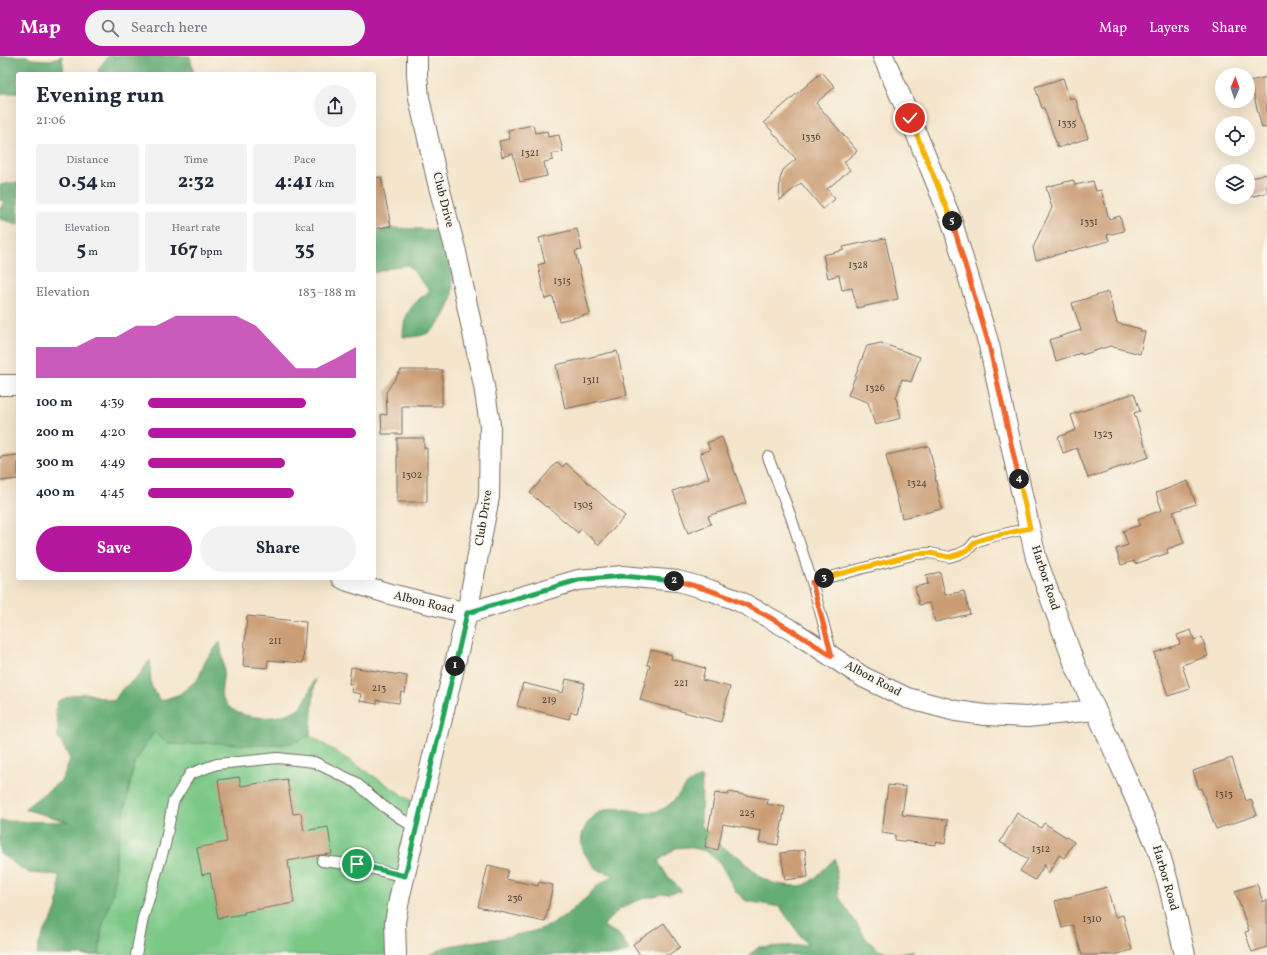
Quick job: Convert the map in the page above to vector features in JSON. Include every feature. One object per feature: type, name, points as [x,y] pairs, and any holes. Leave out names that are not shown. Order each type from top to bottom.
[{"type":"street","name":"Club Drive","points":[[396,955],[395,922],[467,613],[489,497],[490,425],[484,386],[456,252],[437,179],[419,98],[417,56]]},
{"type":"street","name":"Harbor Road","points":[[883,56],[951,219],[989,345],[1036,558],[1074,665],[1108,735],[1158,849],[1168,882],[1185,955]]},
{"type":"street","points":[[0,385],[16,385]]},
{"type":"street","name":"Albon Road","points":[[346,580],[390,594],[467,613],[578,580],[623,576],[678,581],[710,590],[739,601],[793,631],[863,677],[908,698],[956,711],[985,715],[1027,717],[1095,710]]},
{"type":"lane","points":[[768,457],[791,517],[812,582],[832,656]]},
{"type":"lane","points":[[812,582],[916,554],[930,553],[949,557],[969,549],[975,542],[986,538],[1030,528]]},
{"type":"lane","points":[[136,955],[143,918],[165,845],[173,802],[190,774],[217,764],[278,758],[314,762],[355,782],[383,806],[416,829]]},
{"type":"lane","points":[[322,861],[357,864],[405,876]]},
{"type":"green space","points":[[0,56],[27,56],[31,59],[51,60],[62,56],[64,72],[16,72],[16,93],[0,93]]},
{"type":"green space","points":[[108,56],[190,56],[194,72],[99,72],[98,70]]},
{"type":"green space","points":[[16,183],[16,223],[0,219],[0,209],[4,202],[0,200],[0,185]]},
{"type":"green space","points":[[392,228],[445,230],[453,278],[451,301],[447,312],[440,322],[436,327],[424,335],[403,337],[403,329],[410,310],[418,300],[430,291],[408,265],[393,267],[376,272],[376,232]]},
{"type":"green space","points":[[220,642],[224,670],[221,696],[228,706],[244,715],[255,717],[277,716],[296,710],[305,701],[315,679],[310,735],[300,740],[276,745],[211,743],[178,745],[166,742],[154,732],[134,764],[117,849],[113,893],[102,928],[99,955],[37,955],[41,938],[57,908],[59,875],[29,873],[0,854],[0,821],[69,822],[24,809],[62,780],[70,759],[58,737],[58,725],[55,710],[58,701],[74,695],[86,693],[114,701],[122,689],[139,676],[150,660],[151,685],[160,701],[180,694],[198,679],[206,660]]},
{"type":"green space","points":[[134,710],[310,735],[421,807],[395,955],[83,955]]},
{"type":"green space","points":[[702,777],[701,825],[722,847],[739,857],[762,878],[776,884],[795,886],[805,885],[815,878],[835,858],[839,897],[868,941],[880,951],[895,954],[913,951],[912,955],[749,955],[759,947],[807,945],[780,907],[746,901],[736,892],[720,863],[706,851],[688,847],[676,848],[658,861],[666,874],[682,891],[657,895],[633,902],[617,912],[603,926],[618,934],[630,951],[614,955],[430,955],[445,947],[531,932],[549,926],[566,915],[586,898],[597,886],[614,875],[596,869],[584,852],[582,846],[582,835],[591,819],[600,812],[612,809],[649,812],[663,809],[674,801],[689,783]]},
{"type":"building","points":[[822,72],[835,87],[816,103],[857,151],[844,162],[850,170],[827,189],[835,199],[823,209],[801,183],[779,201],[780,179],[783,170],[796,159],[764,122]]},
{"type":"building","points":[[1267,77],[1267,127],[1262,128],[1255,101],[1255,80]]},
{"type":"building","points":[[1063,78],[1070,99],[1075,97],[1088,138],[1058,148],[1035,87]]},
{"type":"building","points":[[533,125],[535,133],[547,131],[548,137],[559,135],[563,152],[552,154],[553,160],[544,162],[547,176],[520,182],[513,154],[502,157],[499,141],[510,139],[508,130]]},
{"type":"building","points":[[1267,174],[1267,193],[1255,196],[1255,177]]},
{"type":"building","points":[[381,177],[391,226],[376,229],[376,178]]},
{"type":"building","points":[[1073,180],[1075,185],[1093,181],[1096,191],[1101,190],[1109,219],[1120,216],[1124,231],[1107,235],[1109,241],[1036,260],[1033,248],[1052,208],[1046,187]]},
{"type":"building","points":[[577,229],[582,250],[575,251],[590,314],[559,321],[553,297],[545,299],[538,265],[545,263],[539,238]]},
{"type":"building","points":[[885,238],[898,299],[857,308],[852,288],[842,290],[839,275],[828,278],[823,255],[844,250],[843,247]]},
{"type":"building","points":[[1108,292],[1117,323],[1141,329],[1140,331],[1145,332],[1140,354],[1110,346],[1056,361],[1049,340],[1081,330],[1072,303]]},
{"type":"building","points":[[881,343],[920,357],[911,382],[902,379],[896,398],[901,418],[875,425],[868,402],[848,395],[867,346]]},
{"type":"building","points":[[617,351],[627,395],[565,409],[556,365]]},
{"type":"building","points":[[401,370],[442,370],[442,406],[402,406],[402,434],[382,434],[381,414],[387,415],[386,392]]},
{"type":"building","points":[[1134,393],[1140,411],[1134,413],[1149,457],[1088,478],[1077,448],[1063,453],[1058,437],[1076,430],[1071,415]]},
{"type":"building","points":[[722,437],[746,503],[708,516],[711,524],[688,533],[673,491],[709,478],[700,453],[710,450],[707,443]]},
{"type":"building","points":[[397,438],[424,438],[424,448],[427,448],[427,502],[397,502]]},
{"type":"building","points":[[929,446],[942,509],[902,518],[886,455]]},
{"type":"building","points":[[16,455],[16,479],[0,481],[0,457]]},
{"type":"building","points":[[557,462],[563,467],[566,463],[625,516],[599,545],[581,529],[578,533],[530,493]]},
{"type":"building","points":[[1188,481],[1196,504],[1173,512],[1184,543],[1167,549],[1168,553],[1135,564],[1134,561],[1121,565],[1116,549],[1128,545],[1123,531],[1140,525],[1138,519],[1162,510],[1156,493]]},
{"type":"building","points":[[940,572],[945,595],[964,591],[970,614],[935,622],[930,603],[919,605],[915,587],[928,584],[926,575]]},
{"type":"building","points":[[247,616],[306,622],[303,663],[268,660],[267,668],[243,666]]},
{"type":"building","points":[[1191,630],[1194,640],[1202,637],[1208,656],[1182,665],[1190,689],[1168,696],[1154,653],[1180,644],[1177,635]]},
{"type":"building","points":[[651,650],[672,655],[671,659],[705,668],[702,680],[730,687],[721,722],[640,700],[650,665],[647,665]]},
{"type":"building","points":[[351,667],[407,676],[405,693],[401,692],[399,703],[377,700],[377,704],[360,701],[361,694],[351,692],[353,684],[349,684]]},
{"type":"building","points":[[566,679],[585,683],[577,713],[571,712],[569,719],[517,706],[523,683],[563,693]]},
{"type":"building","points":[[1232,758],[1246,801],[1251,799],[1257,815],[1216,829],[1193,771]]},
{"type":"building","points":[[239,777],[241,786],[287,779],[293,814],[301,813],[304,831],[328,827],[332,854],[288,861],[294,903],[218,918],[210,873],[202,875],[197,848],[227,842],[218,780]]},
{"type":"building","points":[[888,785],[906,787],[902,815],[948,820],[945,844],[936,842],[936,845],[895,840],[895,835],[882,833]]},
{"type":"building","points":[[728,792],[768,799],[767,804],[785,807],[778,845],[759,842],[761,831],[723,824],[718,850],[705,847],[715,793],[728,795]]},
{"type":"building","points":[[1017,813],[1041,828],[1044,823],[1074,842],[1064,858],[1059,855],[1048,874],[1045,864],[1035,880],[1020,871],[1028,859],[1000,842]]},
{"type":"building","points":[[805,850],[808,877],[785,880],[781,853]]},
{"type":"building","points":[[488,865],[508,870],[506,879],[538,886],[539,882],[553,885],[545,922],[478,907]]},
{"type":"building","points":[[1257,884],[1263,902],[1267,900],[1267,947],[1252,952],[1245,932],[1249,931],[1235,891]]},
{"type":"building","points":[[1107,887],[1115,917],[1123,915],[1132,950],[1113,955],[1082,955],[1073,925],[1062,928],[1055,901]]},
{"type":"building","points":[[664,923],[680,947],[668,955],[640,955],[633,944]]},
{"type":"route","points":[[357,864],[405,876],[467,613],[578,580],[623,576],[678,581],[710,590],[739,601],[793,631],[832,656],[812,582],[916,554],[930,553],[949,557],[969,549],[975,542],[986,538],[1030,528],[989,345],[951,219],[910,118]]}]
